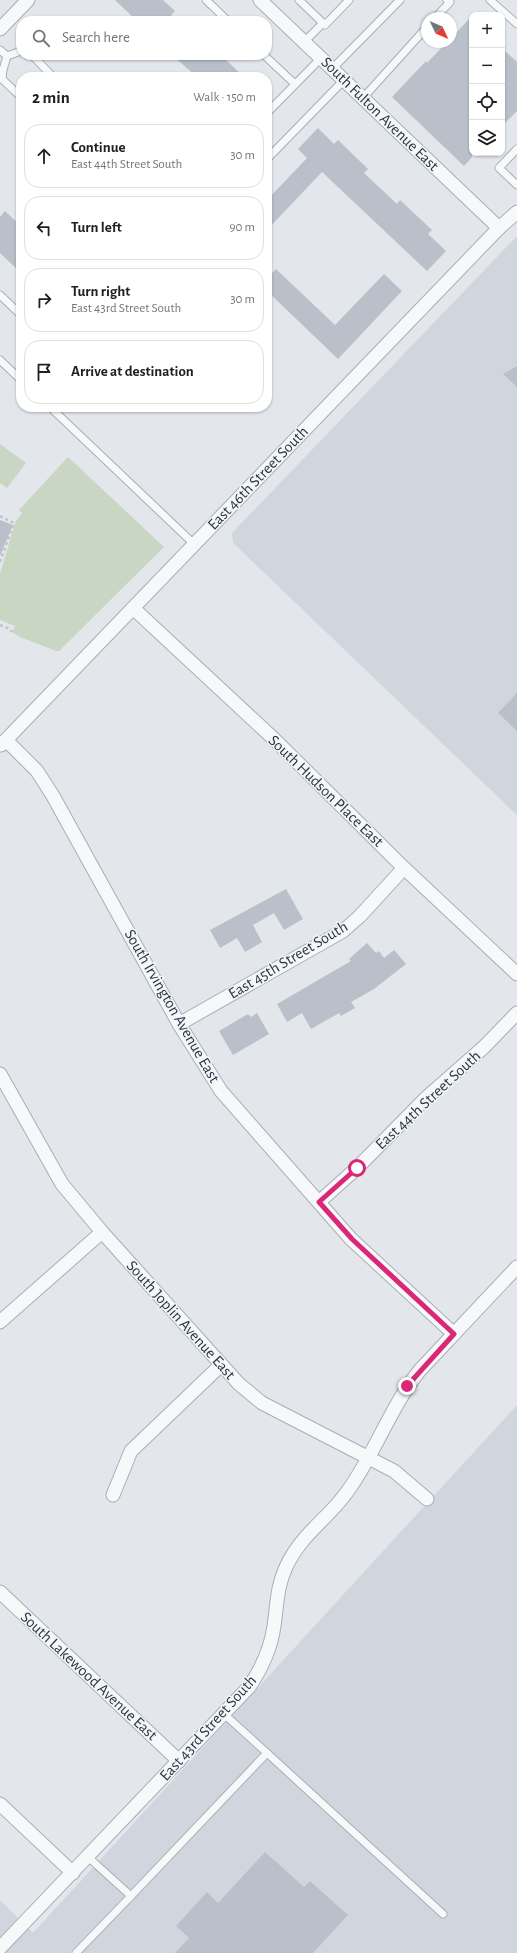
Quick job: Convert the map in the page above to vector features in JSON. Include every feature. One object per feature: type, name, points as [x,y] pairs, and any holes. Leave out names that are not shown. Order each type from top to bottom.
[{"type":"street","points":[[0,29],[28,0]]},
{"type":"street","name":"South Fulton Avenue East","points":[[260,0],[499,228]]},
{"type":"street","name":"East 46th Street South","points":[[3,743],[499,228],[517,212]]},
{"type":"street","name":"South Hudson Place East","points":[[133,608],[275,740],[404,868],[517,974]]},
{"type":"street","name":"South Irvington Avenue East","points":[[3,743],[37,771],[53,796],[179,1024],[205,1068],[221,1091],[352,1239],[454,1334]]},
{"type":"street","name":"East 45th Street South","points":[[179,1024],[343,931],[360,916],[404,868]]},
{"type":"street","name":"East 44th Street South","points":[[319,1202],[357,1168],[425,1099],[484,1047],[517,1013]]},
{"type":"street","name":"South Joplin Avenue East","points":[[0,1074],[62,1184],[102,1232],[239,1384],[262,1403],[394,1471],[427,1499]]},
{"type":"street","points":[[0,1322],[102,1232]]},
{"type":"street","name":"East 43rd Street South","points":[[0,1948],[249,1687],[258,1674],[272,1640],[279,1586],[295,1551],[304,1538],[346,1494],[407,1386],[517,1267]]},
{"type":"street","points":[[113,1495],[131,1451],[221,1365]]},
{"type":"street","name":"South Lakewood Avenue East","points":[[0,1592],[179,1761]]},
{"type":"street","points":[[0,1804],[73,1873]]},
{"type":"lane","points":[[206,0],[223,16]]},
{"type":"lane","points":[[299,0],[323,23]]},
{"type":"lane","points":[[304,42],[323,23],[325,25],[349,0]]},
{"type":"lane","points":[[332,68],[400,0]]},
{"type":"lane","points":[[441,12],[450,2],[447,0]]},
{"type":"lane","points":[[490,0],[516,23]]},
{"type":"lane","points":[[363,98],[421,34]]},
{"type":"lane","points":[[0,50],[7,56]]},
{"type":"lane","points":[[7,56],[16,53]]},
{"type":"lane","points":[[7,56],[2,79],[16,92]]},
{"type":"lane","points":[[272,108],[320,58]]},
{"type":"lane","points":[[37,60],[48,72]]},
{"type":"lane","points":[[269,60],[295,84]]},
{"type":"lane","points":[[272,154],[344,80]]},
{"type":"lane","points":[[517,149],[499,168],[517,185]]},
{"type":"lane","points":[[0,295],[16,310]]},
{"type":"lane","points":[[0,360],[16,375]]},
{"type":"lane","points":[[55,412],[194,544]]},
{"type":"lane","points":[[224,1714],[443,1914]]},
{"type":"lane","points":[[76,1953],[267,1753]]},
{"type":"lane","points":[[88,1857],[131,1896]]},
{"type":"path","points":[[0,516],[14,523],[0,562]]},
{"type":"path","points":[[0,625],[10,629],[12,632]]},
{"type":"shaded area","points":[[517,236],[517,815],[233,543],[232,533]]},
{"type":"shaded area","points":[[517,1405],[517,1953],[0,1953],[0,1900],[33,1933]]},
{"type":"green space","points":[[0,444],[26,463],[7,488],[0,483]]},
{"type":"green space","points":[[68,457],[164,547],[59,651],[56,651],[20,637],[12,632],[15,626],[0,620],[0,574],[15,523],[22,513],[19,510]]},
{"type":"building","points":[[115,0],[163,0],[175,11],[170,16],[132,16]]},
{"type":"building","points":[[469,19],[469,156],[472,157],[464,166],[392,97],[426,61],[427,63],[441,48],[457,48],[457,32]]},
{"type":"building","points":[[505,51],[517,62],[517,111],[505,123]]},
{"type":"building","points":[[178,60],[226,60],[239,72],[191,72]]},
{"type":"building","points":[[318,128],[334,144],[338,140],[368,169],[364,173],[397,204],[400,200],[432,230],[428,234],[446,251],[427,271],[322,172],[272,225],[272,195],[307,158],[298,149]]},
{"type":"building","points":[[5,211],[16,221],[16,268],[0,253],[0,217]]},
{"type":"building","points":[[276,269],[335,325],[384,274],[402,291],[338,359],[272,296],[272,273]]},
{"type":"building","points":[[517,366],[517,387],[503,374]]},
{"type":"building","points":[[0,520],[13,525],[0,556]]},
{"type":"building","points":[[517,693],[517,731],[498,713]]},
{"type":"building","points":[[286,889],[303,919],[284,930],[274,913],[253,925],[262,942],[245,952],[237,938],[220,948],[210,930]]},
{"type":"building","points":[[367,943],[376,953],[379,951],[384,958],[394,950],[406,964],[374,989],[351,1002],[355,1008],[341,1016],[339,1013],[311,1029],[302,1013],[287,1022],[277,1004],[351,961],[349,959]]},
{"type":"building","points":[[257,1013],[269,1034],[233,1055],[219,1031],[248,1014],[251,1017]]},
{"type":"building","points":[[265,1852],[304,1887],[310,1881],[348,1915],[313,1953],[175,1953],[189,1938],[176,1926],[207,1892],[218,1903]]},
{"type":"route","points":[[357,1168],[319,1202],[352,1239],[454,1334],[407,1386]]}]
